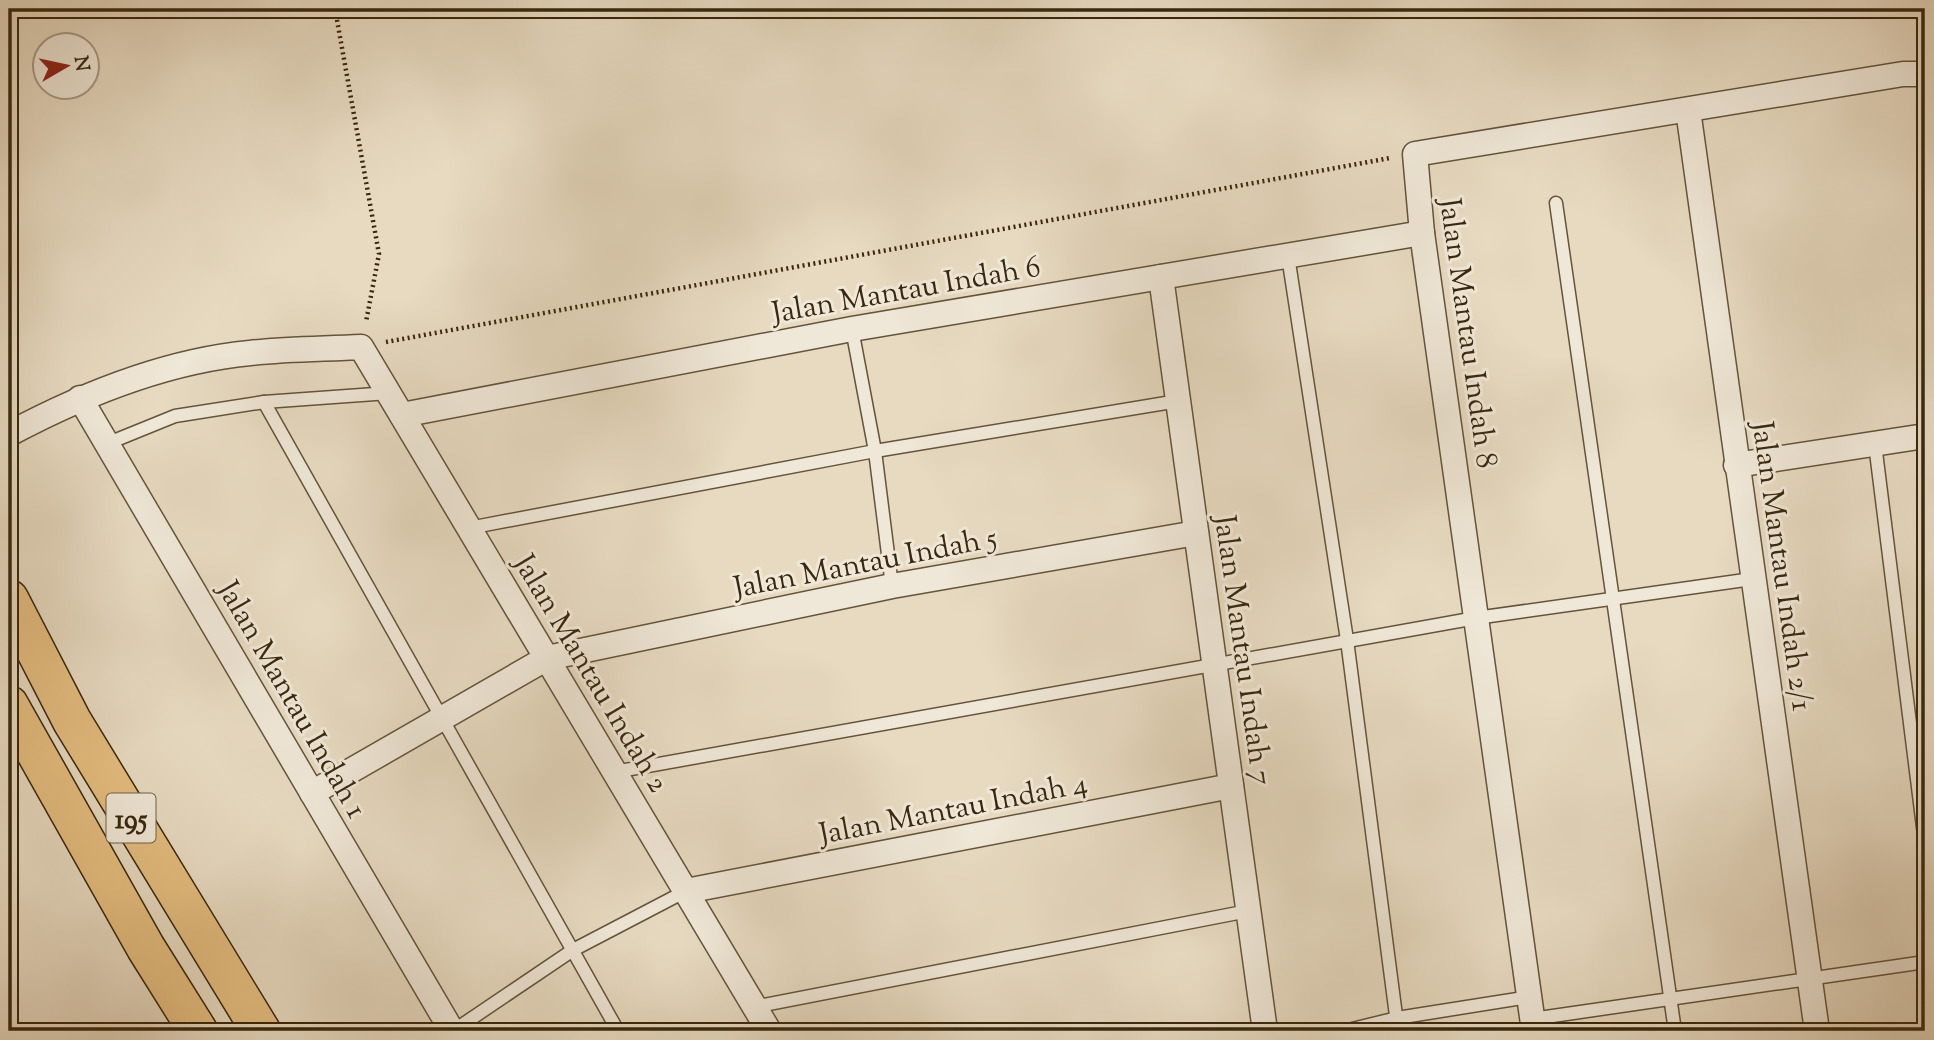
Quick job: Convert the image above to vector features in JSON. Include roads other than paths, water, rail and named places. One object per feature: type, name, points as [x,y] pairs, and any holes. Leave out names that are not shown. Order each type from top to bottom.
[{"type":"highway","name":"195","points":[[9,599],[72,721],[261,1031]]},
{"type":"highway","name":"195","points":[[9,705],[145,948],[198,1031]]},
{"type":"street","points":[[1688,110],[1903,74],[1925,74]]},
{"type":"street","name":"Jalan Mantau Indah 8","points":[[1532,1016],[1422,233],[1415,154],[1688,110]]},
{"type":"street","name":"Jalan Mantau Indah 2/1","points":[[1688,110],[1817,1031]]},
{"type":"street","name":"Jalan Mantau Indah 6","points":[[402,415],[852,329],[1422,233]]},
{"type":"street","name":"Jalan Mantau Indah 7","points":[[1161,277],[1265,1031]]},
{"type":"street","name":"Jalan Mantau Indah 2","points":[[79,398],[172,369],[247,353],[361,346],[769,1031]]},
{"type":"street","points":[[9,434],[79,398]]},
{"type":"street","name":"Jalan Mantau Indah 1","points":[[79,398],[452,1031]]},
{"type":"street","points":[[1736,465],[1925,436]]},
{"type":"street","name":"Jalan Mantau Indah 5","points":[[312,793],[547,658],[892,586],[1196,533]]},
{"type":"street","name":"Jalan Mantau Indah 4","points":[[686,891],[1231,786]]},
{"type":"lane","points":[[1556,203],[1675,1031]]},
{"type":"lane","points":[[1288,256],[1347,640],[1398,1031]]},
{"type":"lane","points":[[852,329],[875,451],[892,586]]},
{"type":"lane","points":[[106,444],[175,416],[264,402],[389,393]]},
{"type":"lane","points":[[469,528],[875,451],[1178,401]]},
{"type":"lane","points":[[264,402],[618,1031]]},
{"type":"lane","points":[[1875,444],[1925,843]]},
{"type":"lane","points":[[614,772],[1476,618],[1752,579]]},
{"type":"lane","points":[[452,1031],[573,950],[686,891]]},
{"type":"lane","points":[[754,1007],[1248,911]]},
{"type":"lane","points":[[1344,1031],[1397,1018],[1532,1016],[1670,1000],[1925,962]]}]
